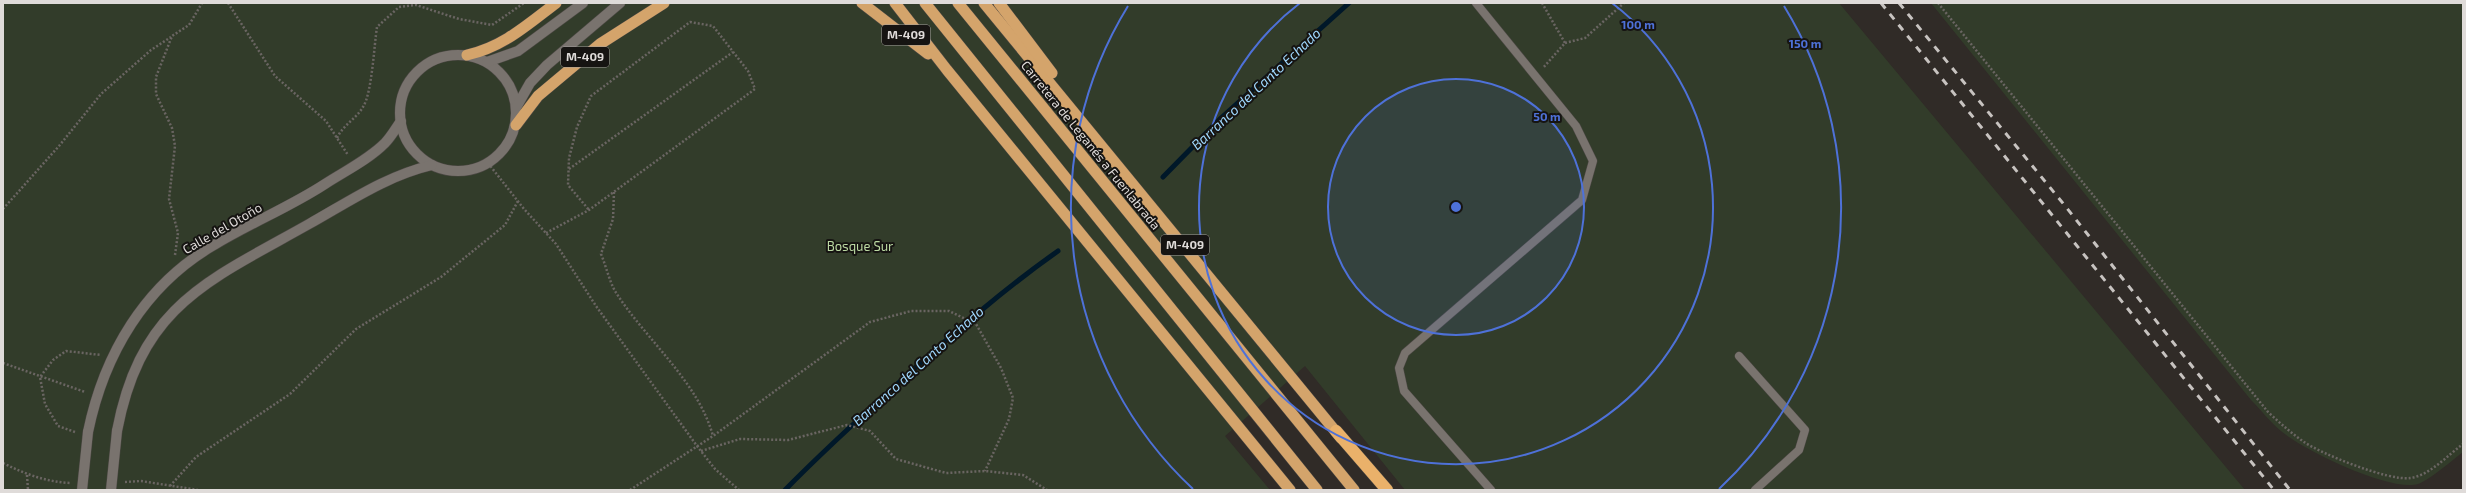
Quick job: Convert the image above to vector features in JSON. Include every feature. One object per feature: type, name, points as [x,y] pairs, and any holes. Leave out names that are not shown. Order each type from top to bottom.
[{"type":"highway","points":[[467,55],[487,50],[507,41],[556,3]]},
{"type":"highway","name":"M-409","points":[[516,125],[538,96],[600,44],[664,3]]},
{"type":"highway","name":"M-409","points":[[862,3],[908,37],[947,70]]},
{"type":"highway","name":"M-409","points":[[895,3],[947,70],[1290,490]]},
{"type":"highway","name":"M-409","points":[[925,3],[1317,490]]},
{"type":"highway","name":"Carretera de Leganés a Fuenlabrada","points":[[958,3],[1354,490]]},
{"type":"highway","name":"M-409","points":[[984,3],[1202,266],[1382,490]]},
{"type":"highway","name":"M-409","points":[[999,3],[1202,266]]},
{"type":"highway","points":[[1336,431],[1387,490]]},
{"type":"street","points":[[487,62],[518,51],[584,3]]},
{"type":"street","points":[[517,106],[530,83],[547,65],[620,3]]},
{"type":"street","points":[[467,55],[487,62],[498,70],[510,84],[517,106],[516,125],[498,157],[478,169],[451,171],[432,165],[416,154],[407,141],[401,121],[401,102],[408,83],[426,65],[449,56],[467,55]]},
{"type":"street","name":"Calle del Otoño","points":[[82,490],[88,434],[97,395],[111,358],[129,324],[153,293],[182,267],[213,245],[312,192],[364,160],[386,143],[401,121]]},
{"type":"street","points":[[112,490],[117,431],[123,398],[146,348],[163,322],[189,296],[230,267],[377,185],[405,172],[432,165]]},
{"type":"lane","points":[[1476,3],[1576,126],[1593,161],[1582,200],[1406,353],[1399,368],[1404,391],[1491,490]]},
{"type":"lane","points":[[1739,356],[1805,430],[1799,450],[1755,490]]},
{"type":"path","points":[[3,209],[59,146],[101,94],[151,50],[189,25],[202,3]]},
{"type":"path","points":[[228,3],[275,76],[326,121],[337,138],[344,145],[349,156],[343,161]]},
{"type":"path","points":[[337,138],[341,131],[364,106],[370,80],[377,27],[399,7],[416,5],[459,19],[492,25],[524,3]]},
{"type":"path","points":[[1542,3],[1565,43]]},
{"type":"path","points":[[1536,76],[1565,43],[1585,38],[1624,3]]},
{"type":"path","points":[[1938,3],[2268,412],[2287,429],[2305,443],[2348,462],[2393,476],[2410,478],[2428,471],[2463,444]]},
{"type":"path","points":[[546,233],[589,210],[755,89],[748,71],[713,26],[690,22],[591,96],[577,127],[569,158],[568,185],[589,210]]},
{"type":"path","points":[[172,36],[156,77],[156,94],[172,128],[175,146],[169,199],[178,233],[175,256],[182,267]]},
{"type":"path","points":[[569,170],[733,52]]},
{"type":"path","points":[[488,163],[518,201],[556,244],[596,306],[696,446],[715,469],[739,490]]},
{"type":"path","points":[[614,192],[613,219],[601,254],[615,290],[672,364],[708,416],[713,436]]},
{"type":"path","points":[[170,486],[196,457],[290,394],[356,329],[441,277],[505,225],[518,201]]},
{"type":"path","points":[[630,490],[713,436],[870,322],[911,311],[949,311],[976,324],[997,362],[1013,398],[1009,419],[985,470]]},
{"type":"path","points":[[88,434],[58,426],[45,404],[40,377],[53,360],[66,351],[96,354],[111,358]]},
{"type":"path","points":[[3,363],[40,377],[97,395]]},
{"type":"path","points":[[700,451],[740,439],[788,440],[847,425],[870,431],[896,459],[946,474],[985,470],[1023,475],[1047,490]]},
{"type":"path","points":[[27,475],[28,490]]},
{"type":"green space","name":"Bosque Sur","points":[[3,3],[1839,3],[2245,490],[1405,490],[1305,366],[1225,436],[1270,490],[3,490]]},
{"type":"green space","points":[[1931,3],[2463,3],[2463,452],[2422,482],[2418,484],[2405,485],[2388,482],[2347,468],[2308,448],[2281,431],[2251,400]]},
{"type":"waterway","name":"Barranco del Canto Echado","points":[[1163,177],[1221,118],[1349,3]]},
{"type":"waterway","name":"Barranco del Canto Echado","points":[[785,490],[845,432],[943,343],[980,311],[1058,251]]},
{"type":"railway","points":[[1881,3],[2274,490]]},
{"type":"railway","points":[[1899,3],[2066,207],[2290,490]]}]
